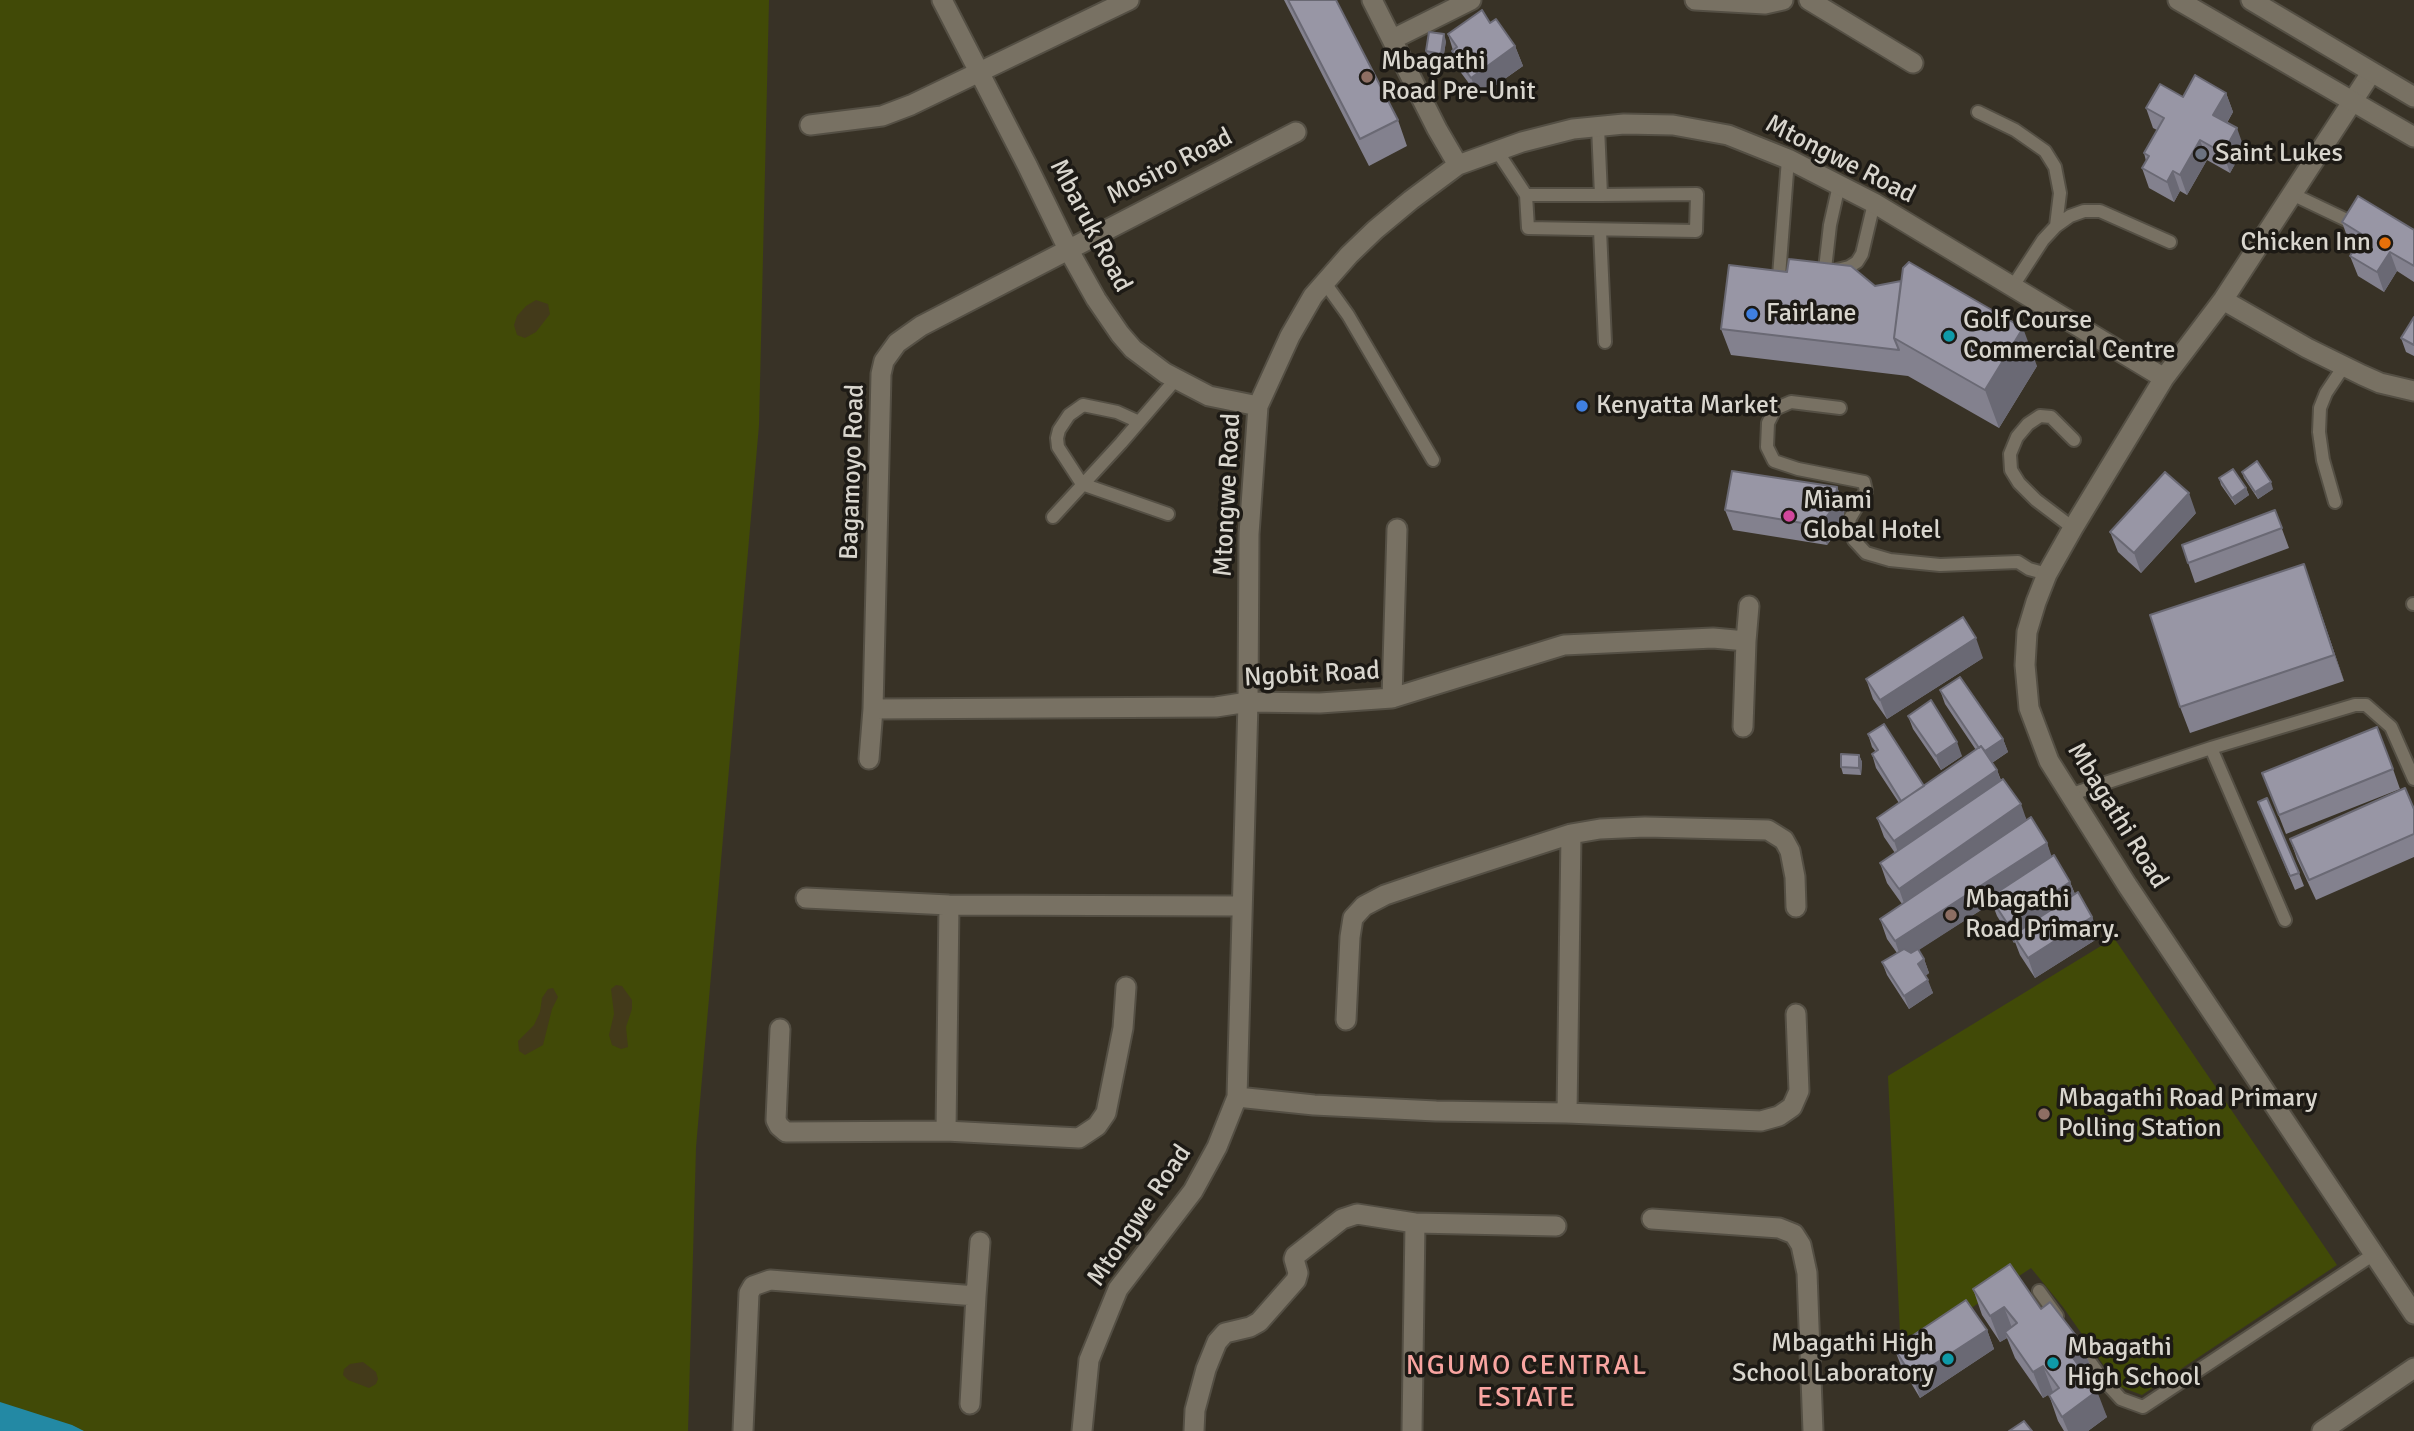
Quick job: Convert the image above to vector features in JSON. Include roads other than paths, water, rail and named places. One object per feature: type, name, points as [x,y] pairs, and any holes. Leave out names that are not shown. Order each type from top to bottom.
[{"type":"street","name":"Mbaruk Road","points":[[942,0],[1068,249],[1096,299],[1120,334],[1133,349],[1176,379],[1209,396],[1258,406]]},
{"type":"street","points":[[810,125],[883,116],[979,74],[1129,0]]},
{"type":"street","points":[[1372,0],[1458,165]]},
{"type":"street","points":[[1393,39],[1471,0]]},
{"type":"street","points":[[1695,0],[1765,4],[1783,0]]},
{"type":"street","points":[[1809,0],[1913,63]]},
{"type":"street","points":[[2178,0],[2414,137]]},
{"type":"street","points":[[2262,3],[2371,73],[2414,97]]},
{"type":"street","name":"Mbagathi Road","points":[[2371,73],[2223,300],[2164,379],[2073,528],[2047,574],[2027,632],[2025,665],[2029,708],[2049,761],[2069,795],[2414,1314]]},
{"type":"street","name":"Mtongwe Road","points":[[1082,1431],[1089,1360],[1118,1289],[1193,1191],[1217,1147],[1237,1097],[1248,702],[1249,534],[1258,406],[1290,336],[1313,296],[1375,230],[1458,165],[1573,129],[1624,124],[1673,125],[1728,135],[1788,159],[1874,203],[2164,379]]},
{"type":"street","name":"Mosiro Road","points":[[1068,249],[1296,132]]},
{"type":"street","name":"Bagamoyo Road","points":[[869,760],[873,709],[881,374],[884,361],[897,343],[921,326],[1068,249]]},
{"type":"street","points":[[2223,300],[2344,366],[2381,383],[2414,391]]},
{"type":"street","points":[[1392,698],[1397,529]]},
{"type":"street","points":[[1743,727],[1749,606]]},
{"type":"street","name":"Ngobit Road","points":[[873,709],[1216,707],[1248,702],[1320,703],[1392,698],[1564,645],[1713,638],[1746,641]]},
{"type":"street","points":[[1346,1020],[1353,918],[1364,906],[1385,895],[1571,834],[1601,829],[1645,827],[1768,830],[1784,840],[1793,861],[1796,906]]},
{"type":"street","points":[[1567,1113],[1571,834]]},
{"type":"street","points":[[806,898],[949,905],[1241,906]]},
{"type":"street","points":[[946,1131],[949,905]]},
{"type":"street","points":[[780,1029],[776,1120],[786,1132],[946,1131],[1079,1138],[1097,1126],[1106,1113],[1123,1028],[1126,987]]},
{"type":"street","points":[[1237,1097],[1314,1105],[1422,1110],[1761,1121],[1779,1116],[1791,1107],[1799,1091],[1796,1014]]},
{"type":"street","points":[[1194,1431],[1199,1396],[1217,1342],[1225,1334],[1259,1322],[1296,1279],[1298,1273],[1295,1256],[1342,1219],[1357,1214],[1415,1223],[1556,1226]]},
{"type":"street","points":[[1652,1219],[1780,1228],[1794,1234],[1801,1245],[1807,1273],[1813,1431]]},
{"type":"street","points":[[1412,1431],[1415,1223]]},
{"type":"street","points":[[970,1404],[980,1242]]},
{"type":"street","points":[[743,1431],[749,1293],[753,1286],[770,1280],[976,1296]]},
{"type":"street","points":[[2335,1427],[2414,1368]]},
{"type":"lane","points":[[1978,112],[2015,131],[2045,151],[2055,167],[2060,193],[2056,226]]},
{"type":"lane","points":[[1598,127],[1601,195]]},
{"type":"lane","points":[[1497,151],[1526,195],[1528,228],[1696,231],[1697,194],[1526,195]]},
{"type":"lane","points":[[1779,276],[1788,159]]},
{"type":"lane","points":[[1839,185],[1820,268],[1839,270],[1857,262],[1862,254],[1874,203]]},
{"type":"lane","points":[[2292,194],[2359,226]]},
{"type":"lane","points":[[2013,286],[2043,240],[2056,226],[2070,216],[2084,211],[2100,211],[2170,242]]},
{"type":"lane","points":[[1600,230],[1605,342]]},
{"type":"lane","points":[[1325,283],[1348,315],[1433,460]]},
{"type":"lane","points":[[2335,502],[2323,460],[2319,432],[2320,408],[2326,393],[2344,366]]},
{"type":"lane","points":[[1053,517],[1176,379]]},
{"type":"lane","points":[[1840,408],[1791,402],[1776,409],[1768,424],[1767,447],[1774,461],[1798,469],[1864,482],[1866,491],[1850,520],[1854,540],[1866,553],[1890,560],[1940,565],[2018,562],[2029,569],[2047,574]]},
{"type":"lane","points":[[1139,422],[1117,412],[1083,405],[1069,415],[1059,430],[1056,438],[1058,447],[1082,484],[1168,514]]},
{"type":"lane","points":[[2073,528],[2036,500],[2019,483],[2011,470],[2010,454],[2017,437],[2028,424],[2040,416],[2051,417],[2074,440]]},
{"type":"lane","points":[[2069,795],[2211,748],[2355,705],[2366,705],[2391,727],[2414,779]]},
{"type":"lane","points":[[2211,748],[2285,920]]},
{"type":"lane","points":[[2039,1291],[2100,1376],[2121,1399],[2143,1407],[2374,1254]]},
{"type":"water","points":[[0,1402],[72,1425],[84,1431],[0,1431]]},
{"type":"place","name":"Mbagathi Road Pre-Unit","points":[[1367,77]]},
{"type":"place","name":"Saint Lukes","points":[[2201,154]]},
{"type":"place","name":"Chicken Inn","points":[[2385,243]]},
{"type":"place","name":"Fairlane","points":[[1752,314]]},
{"type":"place","name":"Golf Course Commercial Centre","points":[[1949,336]]},
{"type":"place","name":"Kenyatta Market","points":[[1582,406]]},
{"type":"place","name":"Miami Global Hotel","points":[[1789,516]]},
{"type":"place","name":"Mbagathi Road Primary.","points":[[1951,915]]},
{"type":"place","name":"Mbagathi Road Primary Polling Station","points":[[2044,1114]]},
{"type":"place","name":"Mbagathi High School Laboratory","points":[[1948,1359]]},
{"type":"place","name":"Mbagathi High School","points":[[2053,1363]]},
{"type":"district","name":"NGUMO CENTRAL ESTATE","points":[[1527,1383]]}]
